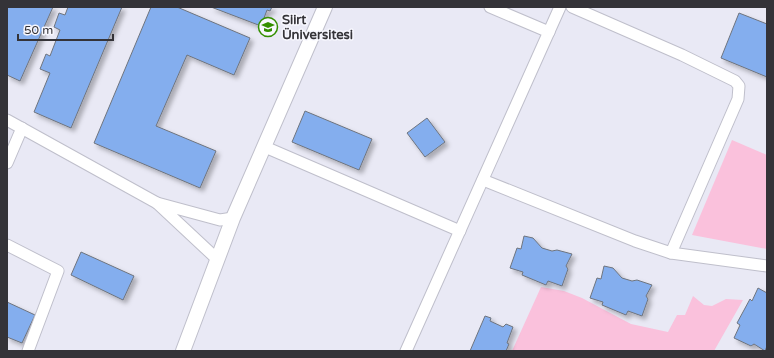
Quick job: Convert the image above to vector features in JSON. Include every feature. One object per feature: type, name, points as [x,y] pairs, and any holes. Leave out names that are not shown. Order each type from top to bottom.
[{"type":"street","points":[[183,351],[233,218],[325,7]]},
{"type":"street","points":[[490,7],[549,32]]},
{"type":"street","points":[[406,351],[560,7]]},
{"type":"street","points":[[572,7],[682,55],[735,81],[739,86],[738,99],[671,253]]},
{"type":"street","points":[[7,120],[157,203],[220,220],[233,218]]},
{"type":"street","points":[[7,163],[22,128]]},
{"type":"street","points":[[264,147],[460,231]]},
{"type":"street","points":[[483,180],[635,241],[671,253],[767,266]]},
{"type":"street","points":[[157,203],[218,260]]},
{"type":"street","points":[[7,245],[58,271],[28,351]]},
{"type":"shaded area","points":[[732,140],[767,155],[767,249],[692,235]]},
{"type":"shaded area","points":[[541,287],[564,291],[582,298],[631,324],[668,332],[677,315],[685,315],[693,296],[704,305],[712,306],[726,299],[743,300],[714,351],[512,351]]},
{"type":"building","points":[[7,7],[53,7],[20,81],[7,75]]},
{"type":"building","points":[[68,7],[122,7],[71,128],[34,112],[50,73],[40,69],[46,54],[50,56],[60,30],[54,27],[59,13],[65,15]]},
{"type":"building","points":[[151,7],[177,7],[250,38],[234,75],[187,55],[156,126],[216,151],[200,188],[94,143]]},
{"type":"building","points":[[211,7],[272,7],[270,11],[267,10],[261,26]]},
{"type":"building","points":[[739,13],[767,24],[767,77],[721,58]]},
{"type":"building","points":[[305,111],[372,139],[359,170],[292,142]]},
{"type":"building","points":[[427,118],[445,142],[425,157],[407,133]]},
{"type":"building","points":[[524,236],[533,238],[542,248],[572,254],[566,266],[568,269],[562,286],[548,281],[546,285],[522,275],[523,272],[510,268],[517,248],[521,249]]},
{"type":"building","points":[[81,252],[134,276],[123,300],[71,275]]},
{"type":"building","points":[[604,266],[613,268],[622,278],[632,281],[637,280],[652,285],[646,296],[648,299],[642,316],[628,311],[626,315],[602,305],[603,302],[590,298],[597,278],[601,279]]},
{"type":"building","points":[[758,288],[767,293],[767,346],[765,351],[754,344],[751,346],[734,338],[740,325],[737,323],[750,299],[752,301]]},
{"type":"building","points":[[7,302],[35,315],[22,343],[7,337]]},
{"type":"building","points":[[485,316],[491,318],[490,321],[503,327],[506,324],[513,327],[507,343],[509,344],[506,351],[470,351]]},
{"type":"place","name":"Siirt Üniversitesi","points":[[268,27]]}]
